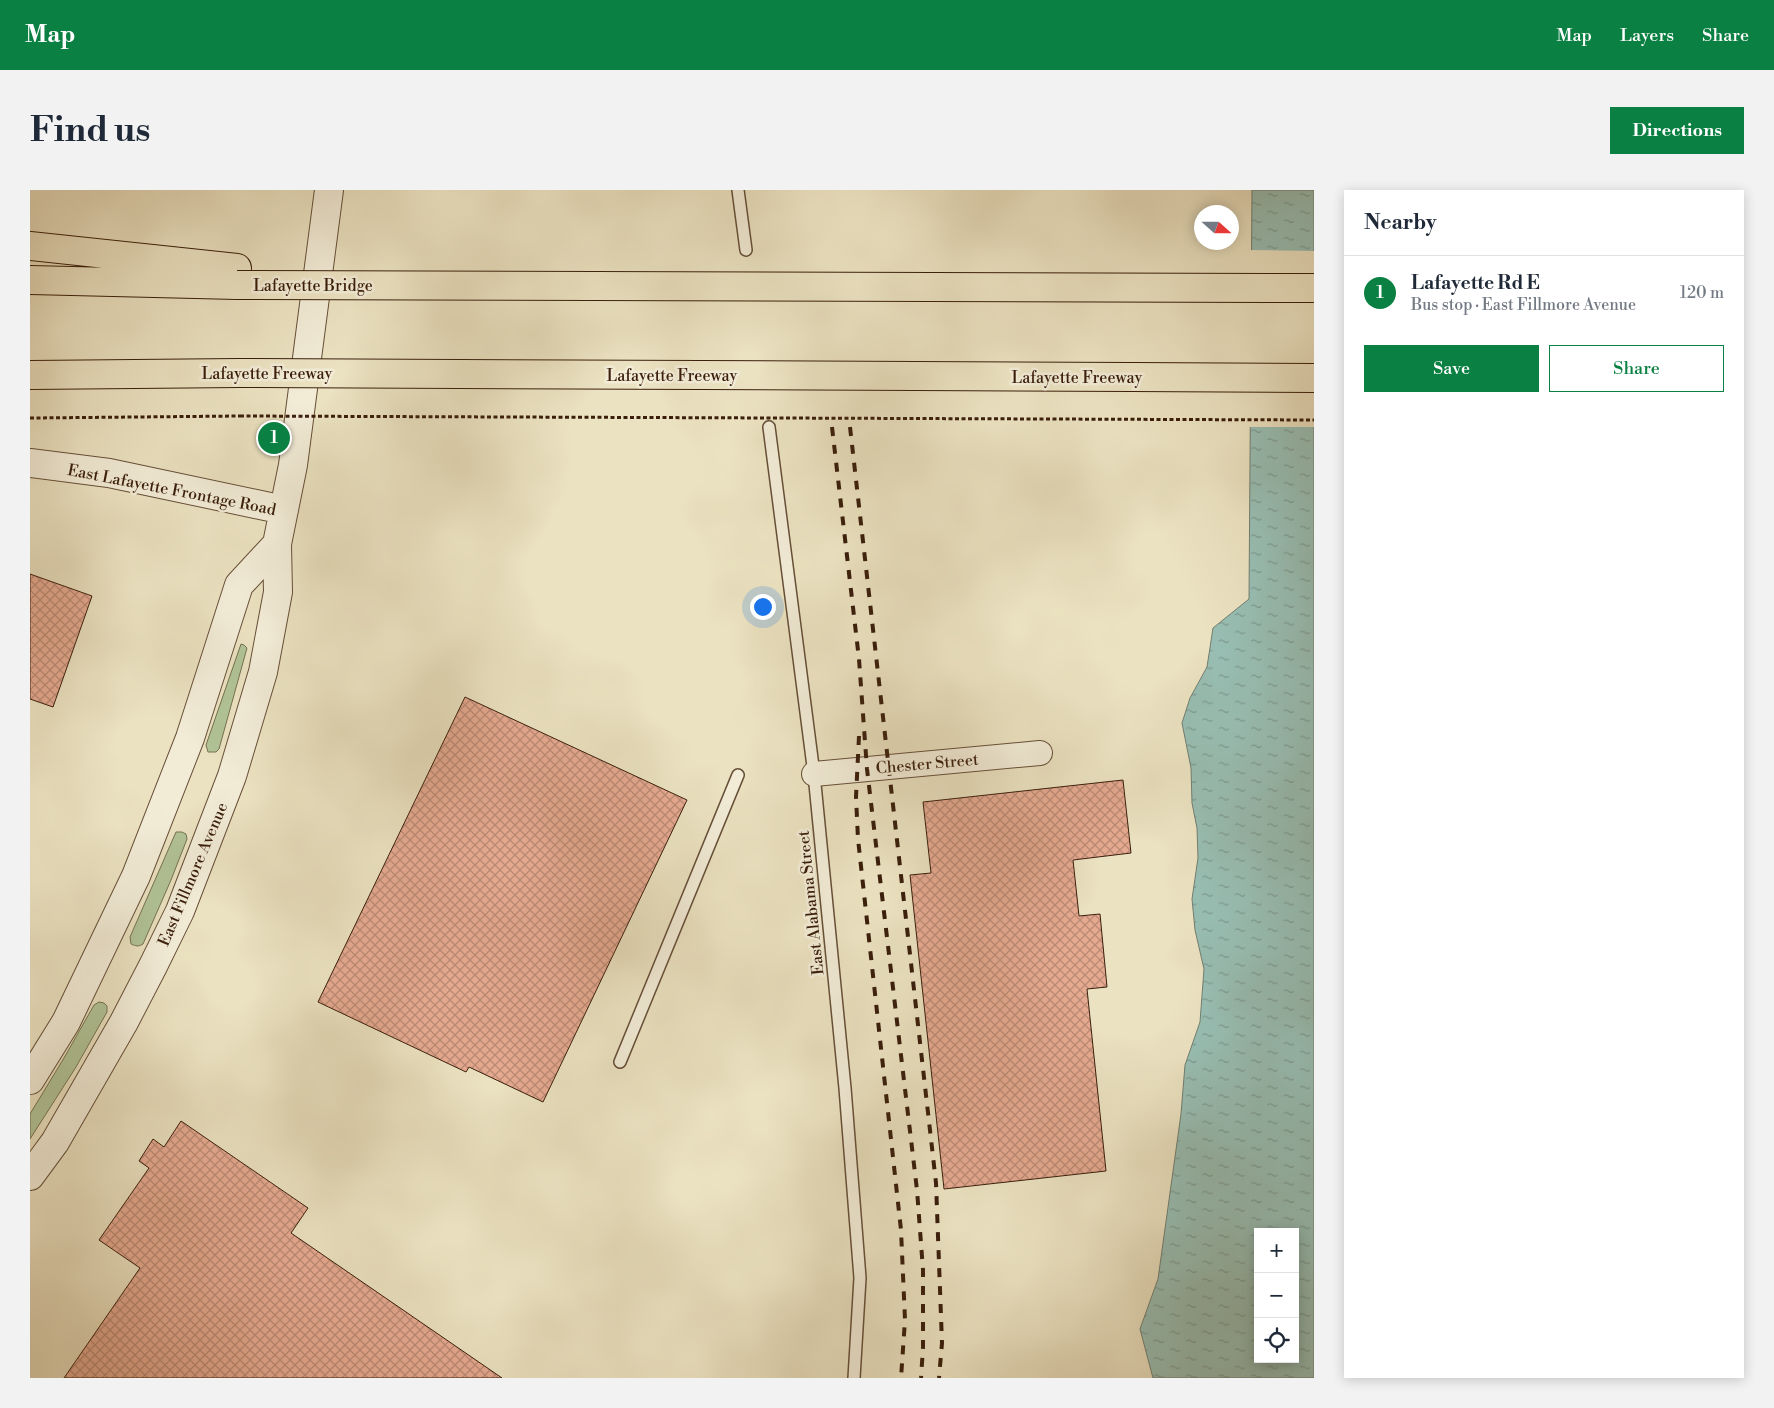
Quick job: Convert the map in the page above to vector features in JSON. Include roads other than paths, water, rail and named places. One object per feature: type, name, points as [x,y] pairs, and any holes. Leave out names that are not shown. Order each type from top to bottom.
[{"type":"highway","points":[[30,246],[237,277]]},
{"type":"highway","points":[[30,280],[237,277],[389,285],[1314,288]]},
{"type":"highway","name":"Lafayette Freeway","points":[[30,375],[239,373],[1314,378]]},
{"type":"street","name":"East Fillmore Avenue","points":[[30,1176],[55,1142],[124,1022],[180,911],[227,791],[263,672],[278,592],[276,544],[293,465],[329,190]]},
{"type":"street","name":"East Lafayette Frontage Road","points":[[30,463],[108,473],[284,510]]},
{"type":"street","name":"East Fillmore Avenue","points":[[30,1080],[66,1022],[136,876],[190,738],[239,586],[276,544]]},
{"type":"street","name":"Chester Street","points":[[814,774],[1040,753]]},
{"type":"lane","points":[[738,190],[746,250]]},
{"type":"lane","name":"East Alabama Street","points":[[769,426],[814,774],[844,1079],[860,1278],[854,1378]]},
{"type":"lane","points":[[620,1062],[738,775]]},
{"type":"water","points":[[1252,190],[1314,190],[1314,1378],[1153,1378],[1140,1329],[1158,1279],[1181,1114],[1185,1065],[1200,1022],[1204,969],[1195,930],[1192,899],[1198,858],[1197,828],[1192,803],[1191,768],[1182,723],[1190,698],[1207,667],[1213,628],[1249,599]]},
{"type":"railway","points":[[832,427],[859,659],[867,769],[917,1190],[923,1270],[921,1378]]},
{"type":"railway","points":[[850,427],[936,1183],[942,1343],[939,1378]]},
{"type":"railway","points":[[859,736],[856,797],[858,839],[901,1230],[905,1320],[901,1378]]},
{"type":"place","name":"Lafayette Rd E","points":[[274,438]]}]
